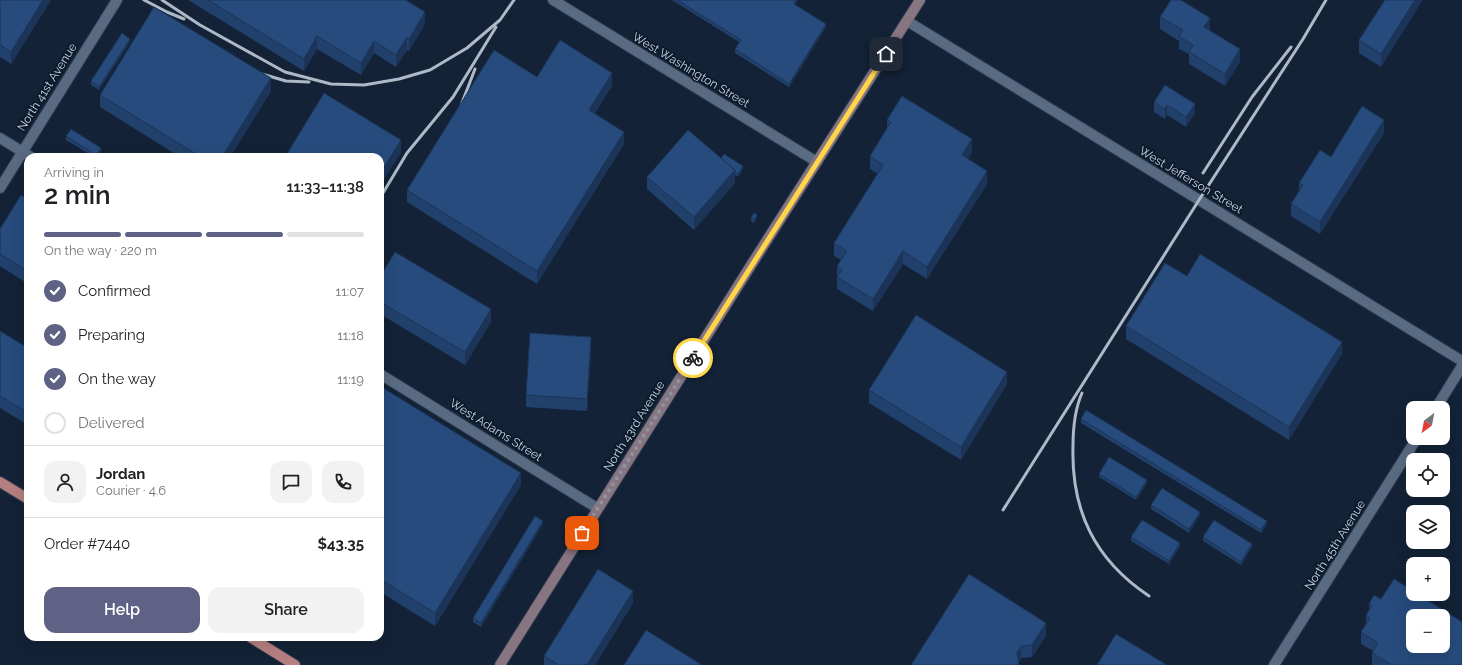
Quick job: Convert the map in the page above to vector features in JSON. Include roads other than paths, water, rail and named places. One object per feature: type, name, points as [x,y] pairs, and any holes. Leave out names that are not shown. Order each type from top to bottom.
[{"type":"main road","name":"North 43rd Avenue","points":[[500,665],[920,0]]},
{"type":"main road","points":[[0,482],[24,497]]},
{"type":"main road","points":[[256,641],[295,665]]},
{"type":"street","name":"North 41st Avenue","points":[[28,153],[117,0]]},
{"type":"street","name":"West Washington Street","points":[[553,0],[817,162]]},
{"type":"street","name":"West Jefferson Street","points":[[907,21],[1462,361]]},
{"type":"street","points":[[0,138],[25,153]]},
{"type":"street","name":"North 41st Avenue","points":[[0,188],[24,158]]},
{"type":"street","points":[[1440,401],[1462,366]]},
{"type":"street","name":"West Adams Street","points":[[384,376],[598,508]]},
{"type":"street","name":"North 45th Avenue","points":[[1274,665],[1413,445]]},
{"type":"railway","points":[[144,0],[184,19]]},
{"type":"railway","points":[[162,0],[200,25],[285,72],[331,84],[364,85],[399,79],[430,70],[467,48],[500,20],[514,0]]},
{"type":"railway","points":[[1003,510],[1199,200],[1303,39],[1326,0]]},
{"type":"railway","points":[[384,191],[407,153],[453,97],[496,27]]},
{"type":"railway","points":[[1203,173],[1252,97],[1291,47]]},
{"type":"railway","points":[[460,108],[475,69]]},
{"type":"railway","points":[[255,72],[286,81],[309,82]]},
{"type":"railway","points":[[1082,393],[1073,433],[1073,470],[1076,492],[1082,513],[1090,532],[1114,567],[1130,582],[1149,596]]}]
